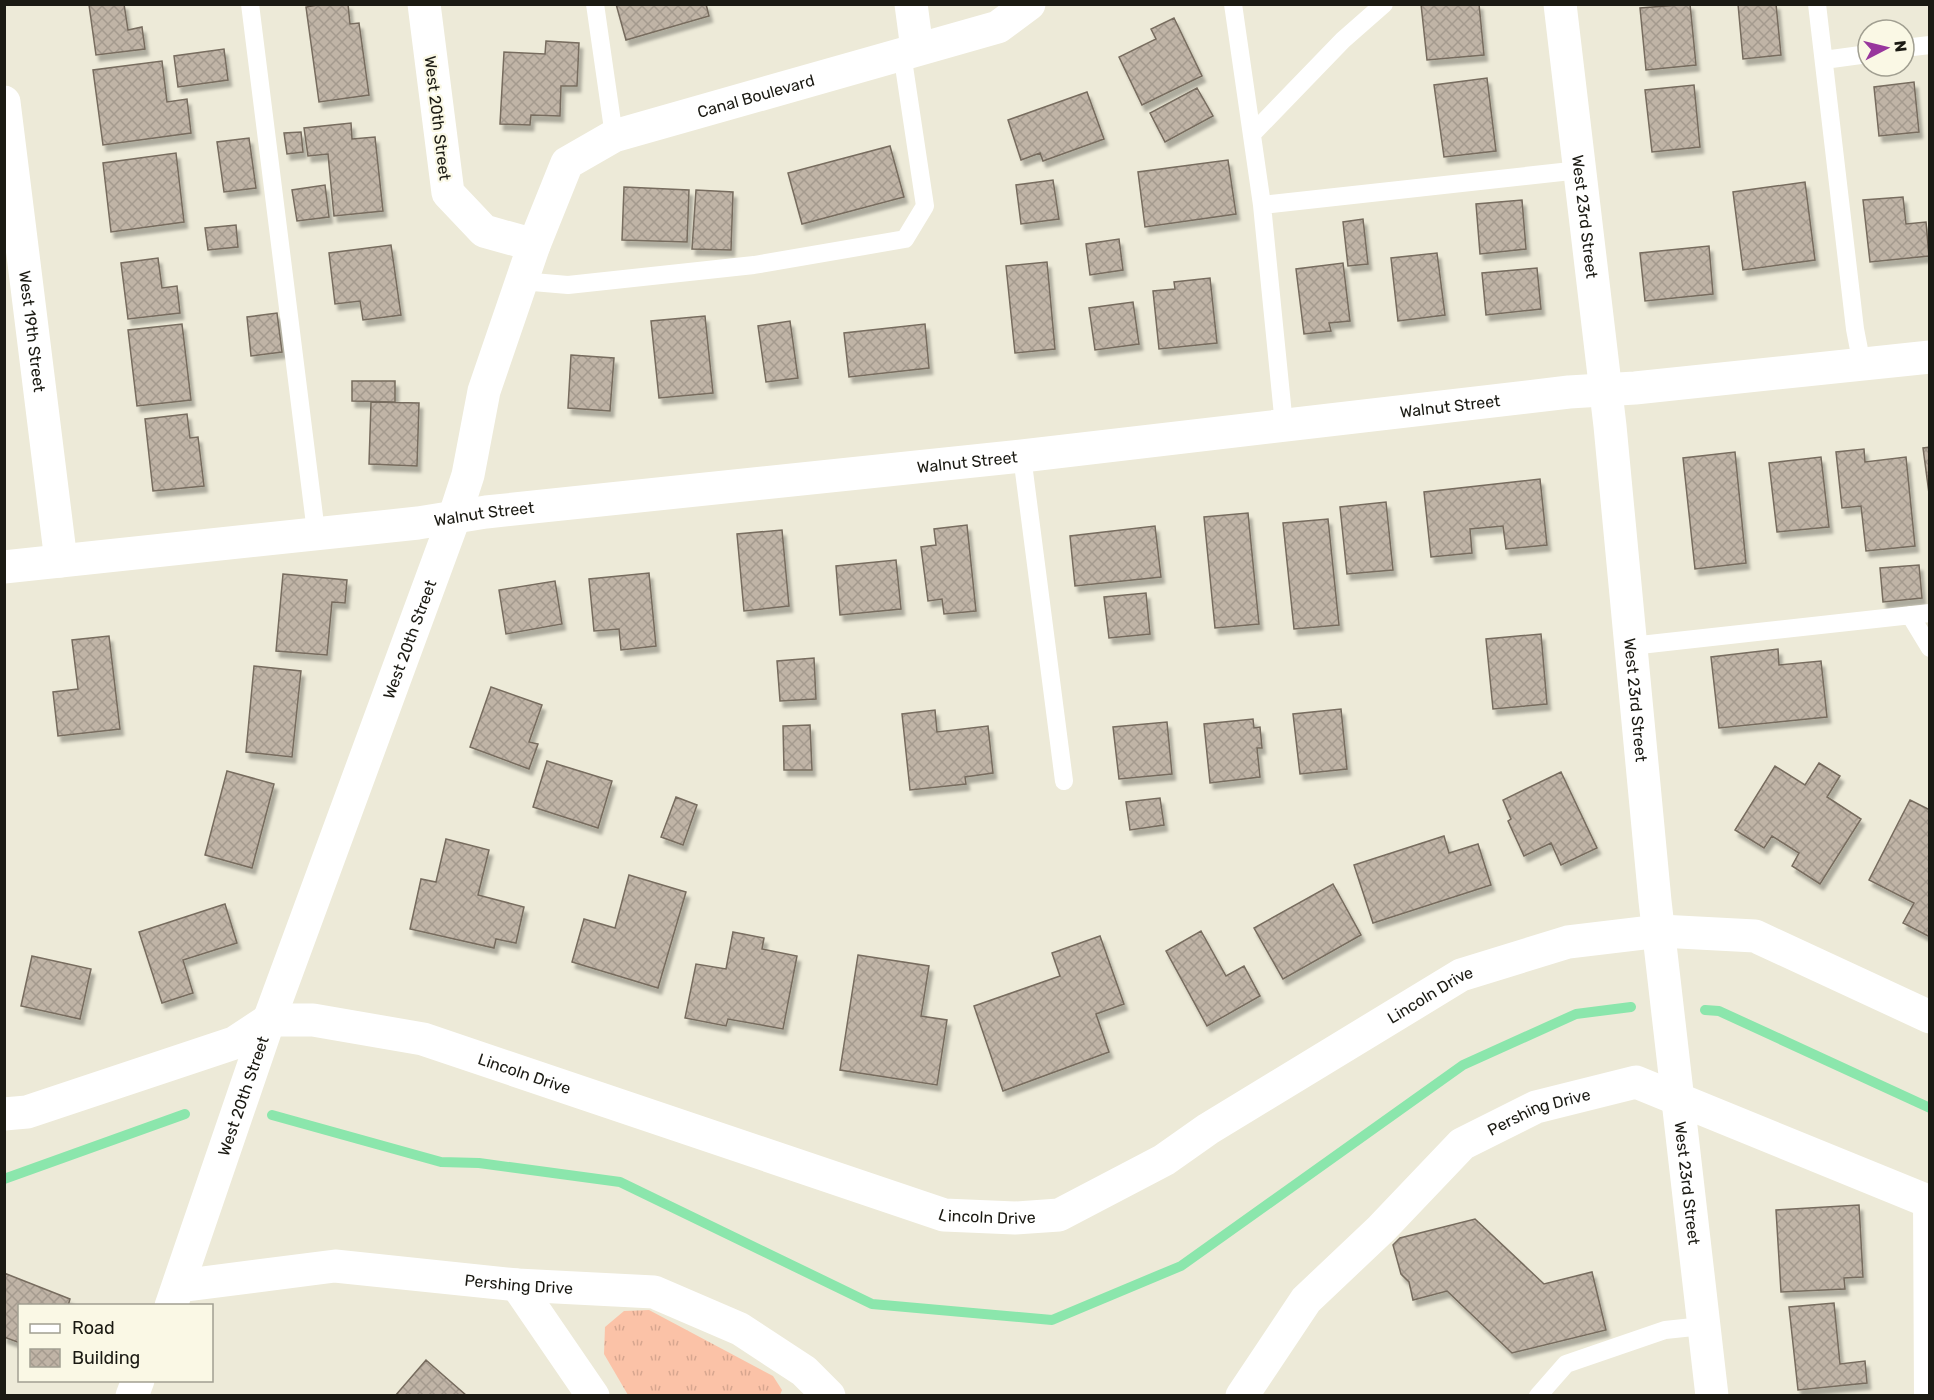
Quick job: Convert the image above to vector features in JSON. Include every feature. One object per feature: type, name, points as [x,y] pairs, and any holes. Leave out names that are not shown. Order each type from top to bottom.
[{"type":"street","name":"West 20th Street","points":[[175,1296],[269,1020],[454,518],[468,475],[484,391],[534,245],[484,231],[448,193],[424,4]]},
{"type":"street","points":[[909,51],[911,4]]},
{"type":"street","name":"Canal Boulevard","points":[[534,245],[567,163],[614,136],[998,27],[1029,4]]},
{"type":"street","name":"West 23rd Street","points":[[1560,4],[1604,389],[1660,931],[1712,1395]]},
{"type":"street","name":"West 19th Street","points":[[4,102],[61,561]]},
{"type":"street","name":"Walnut Street","points":[[4,567],[454,518],[498,511],[1022,456],[1604,389],[1929,357]]},
{"type":"street","name":"Lincoln Drive","points":[[269,1020],[313,1020],[423,1039],[944,1215],[1048,1216],[1059,1215],[1164,1160],[1208,1129],[1461,975],[1568,942],[1660,931],[1755,936],[1929,1017]]},
{"type":"street","points":[[4,1114],[27,1112],[234,1043],[269,1020]]},
{"type":"street","name":"Pershing Drive","points":[[1242,1395],[1306,1300],[1381,1229],[1462,1144],[1536,1107],[1636,1082],[1926,1200]]},
{"type":"street","name":"Pershing Drive","points":[[175,1296],[335,1266],[517,1285],[654,1292],[740,1329],[804,1371],[830,1395]]},
{"type":"street","points":[[517,1285],[593,1395]]},
{"type":"lane","points":[[249,4],[316,532]]},
{"type":"lane","points":[[595,4],[614,136]]},
{"type":"lane","points":[[1233,4],[1254,132],[1284,425]]},
{"type":"lane","points":[[1254,132],[1343,40],[1384,4]]},
{"type":"lane","points":[[1817,4],[1855,329],[1862,365]]},
{"type":"lane","points":[[521,281],[568,285],[742,266],[905,239],[925,206],[909,51]]},
{"type":"lane","points":[[1824,60],[1856,56]]},
{"type":"lane","points":[[1262,205],[1580,170]]},
{"type":"lane","points":[[1022,456],[1064,781]]},
{"type":"lane","points":[[1630,646],[1929,613]]},
{"type":"lane","points":[[1910,615],[1929,648]]},
{"type":"lane","points":[[1923,1395],[1926,1200]]},
{"type":"lane","points":[[1538,1395],[1566,1364],[1665,1330],[1703,1326]]},
{"type":"green space","points":[[649,1310],[773,1376],[782,1390],[780,1395],[628,1395],[604,1354],[605,1327],[624,1311]]},
{"type":"building","points":[[124,4],[128,30],[142,27],[145,49],[96,55],[89,5]]},
{"type":"building","points":[[348,4],[350,24],[359,23],[369,95],[319,102],[306,7]]},
{"type":"building","points":[[616,4],[706,4],[709,16],[626,40]]},
{"type":"building","points":[[1421,4],[1479,4],[1484,55],[1427,60]]},
{"type":"building","points":[[1690,4],[1696,65],[1646,70],[1640,8]]},
{"type":"building","points":[[1738,4],[1776,4],[1781,55],[1743,59]]},
{"type":"building","points":[[1174,18],[1202,76],[1142,105],[1119,57],[1156,39],[1151,29]]},
{"type":"building","points":[[546,41],[579,43],[577,86],[561,86],[560,116],[531,115],[530,125],[500,124],[504,52],[545,54]]},
{"type":"building","points":[[224,49],[228,80],[178,87],[174,56]]},
{"type":"building","points":[[162,61],[167,102],[187,99],[191,133],[103,145],[93,70]]},
{"type":"building","points":[[1487,78],[1496,151],[1444,157],[1434,85]]},
{"type":"building","points":[[1914,82],[1919,132],[1879,136],[1874,87]]},
{"type":"building","points":[[1694,85],[1700,147],[1652,152],[1645,90]]},
{"type":"building","points":[[1197,88],[1213,116],[1165,142],[1150,113]]},
{"type":"building","points":[[1087,92],[1104,139],[1043,161],[1040,153],[1021,160],[1008,120]]},
{"type":"building","points":[[351,123],[352,139],[375,137],[383,211],[334,216],[328,154],[308,156],[304,128]]},
{"type":"building","points":[[301,132],[303,152],[287,154],[284,133]]},
{"type":"building","points":[[249,138],[256,188],[224,192],[217,142]]},
{"type":"building","points":[[890,146],[904,197],[802,224],[788,173]]},
{"type":"building","points":[[176,153],[184,222],[111,232],[103,163]]},
{"type":"building","points":[[1228,160],[1236,214],[1145,227],[1138,172]]},
{"type":"building","points":[[1053,180],[1059,219],[1021,224],[1016,185]]},
{"type":"building","points":[[1805,182],[1815,260],[1743,270],[1733,192]]},
{"type":"building","points":[[325,185],[329,217],[297,221],[292,190]]},
{"type":"building","points":[[624,187],[689,190],[687,242],[622,240]]},
{"type":"building","points":[[696,190],[733,192],[731,250],[692,249]]},
{"type":"building","points":[[1903,197],[1906,224],[1926,222],[1929,256],[1870,262],[1863,200]]},
{"type":"building","points":[[1522,200],[1526,249],[1480,254],[1476,204]]},
{"type":"building","points":[[1363,219],[1368,264],[1348,266],[1343,222]]},
{"type":"building","points":[[236,225],[238,247],[208,250],[205,228]]},
{"type":"building","points":[[1119,239],[1123,270],[1090,275],[1086,244]]},
{"type":"building","points":[[391,245],[401,315],[363,320],[360,301],[335,304],[329,253]]},
{"type":"building","points":[[1709,246],[1713,294],[1645,301],[1640,253]]},
{"type":"building","points":[[1437,253],[1445,315],[1398,321],[1391,258]]},
{"type":"building","points":[[158,258],[162,288],[177,286],[180,313],[128,319],[121,263]]},
{"type":"building","points":[[1047,262],[1055,349],[1015,353],[1006,266]]},
{"type":"building","points":[[1343,263],[1350,321],[1329,323],[1331,331],[1304,334],[1296,269]]},
{"type":"building","points":[[1537,268],[1541,309],[1486,315],[1482,273]]},
{"type":"building","points":[[1210,278],[1217,343],[1159,349],[1153,291],[1175,289],[1174,282]]},
{"type":"building","points":[[1133,302],[1139,344],[1095,350],[1089,308]]},
{"type":"building","points":[[277,313],[282,352],[251,356],[247,317]]},
{"type":"building","points":[[705,316],[713,393],[659,398],[651,321]]},
{"type":"building","points":[[790,321],[798,378],[766,382],[758,326]]},
{"type":"building","points":[[182,324],[191,400],[137,406],[128,330]]},
{"type":"building","points":[[925,324],[929,368],[849,377],[844,333]]},
{"type":"building","points":[[571,355],[614,358],[610,411],[568,408]]},
{"type":"building","points":[[352,381],[395,381],[395,402],[352,401]]},
{"type":"building","points":[[371,402],[419,403],[417,466],[369,464]]},
{"type":"building","points":[[187,414],[190,438],[198,437],[204,486],[153,491],[145,419]]},
{"type":"building","points":[[1930,447],[1930,501],[1923,448]]},
{"type":"building","points":[[1864,449],[1865,462],[1906,457],[1915,546],[1866,551],[1861,506],[1842,508],[1836,452]]},
{"type":"building","points":[[1735,452],[1746,563],[1695,569],[1683,458]]},
{"type":"building","points":[[1821,457],[1829,527],[1777,532],[1769,463]]},
{"type":"building","points":[[1540,479],[1547,545],[1506,549],[1503,526],[1470,529],[1472,553],[1431,557],[1424,492]]},
{"type":"building","points":[[1386,502],[1393,570],[1347,574],[1340,507]]},
{"type":"building","points":[[1248,513],[1259,624],[1215,628],[1204,517]]},
{"type":"building","points":[[1328,519],[1339,625],[1294,629],[1283,523]]},
{"type":"building","points":[[967,525],[976,611],[944,614],[942,599],[928,601],[921,547],[936,545],[934,529]]},
{"type":"building","points":[[1155,526],[1161,577],[1075,586],[1070,536]]},
{"type":"building","points":[[782,530],[789,606],[744,611],[737,534]]},
{"type":"building","points":[[896,560],[901,609],[840,615],[836,566]]},
{"type":"building","points":[[1919,565],[1922,598],[1883,602],[1880,568]]},
{"type":"building","points":[[649,573],[656,646],[621,650],[619,629],[594,631],[589,579]]},
{"type":"building","points":[[283,574],[347,580],[345,603],[332,602],[327,655],[276,651]]},
{"type":"building","points":[[555,581],[562,624],[506,634],[499,590]]},
{"type":"building","points":[[1146,593],[1150,634],[1109,638],[1104,597]]},
{"type":"building","points":[[1541,634],[1547,704],[1493,709],[1486,639]]},
{"type":"building","points":[[109,636],[120,729],[58,736],[53,692],[78,689],[72,640]]},
{"type":"building","points":[[1778,649],[1779,665],[1821,661],[1827,717],[1719,728],[1711,657]]},
{"type":"building","points":[[814,658],[816,699],[780,701],[777,661]]},
{"type":"building","points":[[254,666],[301,671],[292,757],[246,752]]},
{"type":"building","points":[[491,687],[542,705],[529,742],[538,744],[529,769],[470,747]]},
{"type":"building","points":[[1341,709],[1347,769],[1300,774],[1293,714]]},
{"type":"building","points":[[935,710],[937,732],[988,726],[993,773],[965,777],[966,784],[910,790],[902,714]]},
{"type":"building","points":[[1253,719],[1254,728],[1260,727],[1262,748],[1257,748],[1260,777],[1210,783],[1204,724]]},
{"type":"building","points":[[1167,722],[1172,774],[1119,779],[1113,727]]},
{"type":"building","points":[[810,725],[812,770],[784,770],[783,726]]},
{"type":"building","points":[[547,761],[612,781],[598,828],[533,807]]},
{"type":"building","points":[[1819,763],[1840,776],[1827,797],[1861,819],[1820,884],[1792,866],[1799,853],[1772,836],[1764,848],[1735,830],[1775,766],[1805,785]]},
{"type":"building","points":[[227,771],[274,784],[252,868],[205,855]]},
{"type":"building","points":[[1561,772],[1597,848],[1561,865],[1551,843],[1524,856],[1508,821],[1511,819],[1503,800]]},
{"type":"building","points":[[676,797],[697,805],[683,845],[661,837]]},
{"type":"building","points":[[1160,798],[1164,825],[1130,830],[1126,802]]},
{"type":"building","points":[[1910,800],[1930,810],[1930,937],[1903,923],[1914,903],[1869,880]]},
{"type":"building","points":[[1444,836],[1449,853],[1478,844],[1491,885],[1373,923],[1354,865]]},
{"type":"building","points":[[446,839],[489,850],[478,895],[524,907],[516,943],[496,939],[494,948],[410,929],[421,879],[436,882]]},
{"type":"building","points":[[629,875],[686,892],[658,988],[572,962],[584,919],[615,928]]},
{"type":"building","points":[[1333,884],[1361,935],[1283,979],[1254,928]]},
{"type":"building","points":[[225,904],[237,943],[183,960],[193,993],[162,1003],[139,932]]},
{"type":"building","points":[[1201,931],[1226,976],[1244,966],[1260,996],[1207,1026],[1166,951]]},
{"type":"building","points":[[733,932],[764,938],[762,949],[797,956],[783,1029],[728,1019],[726,1026],[685,1018],[696,964],[726,969]]},
{"type":"building","points":[[1100,936],[1124,1004],[1096,1014],[1109,1052],[1003,1091],[974,1006],[1060,976],[1052,953]]},
{"type":"building","points":[[858,955],[929,966],[921,1016],[947,1020],[937,1085],[840,1070]]},
{"type":"building","points":[[32,956],[91,969],[80,1019],[21,1006]]},
{"type":"building","points":[[1859,1205],[1863,1277],[1844,1278],[1845,1289],[1781,1292],[1776,1210]]},
{"type":"building","points":[[1475,1219],[1544,1284],[1592,1272],[1606,1330],[1512,1353],[1447,1291],[1413,1300],[1409,1282],[1401,1274],[1393,1245],[1400,1238]]},
{"type":"building","points":[[4,1273],[70,1299],[69,1304],[18,1304],[18,1342],[4,1337]]},
{"type":"building","points":[[1834,1303],[1840,1364],[1865,1361],[1867,1383],[1798,1390],[1789,1307]]},
{"type":"building","points":[[426,1360],[443,1375],[467,1396],[395,1396]]},
{"type":"waterway","points":[[272,1115],[441,1162],[479,1163],[620,1182],[872,1304],[1052,1320],[1181,1266],[1463,1065],[1576,1014],[1631,1007]]},
{"type":"waterway","points":[[1705,1010],[1719,1011],[1930,1108]]},
{"type":"waterway","points":[[4,1179],[185,1114]]}]
